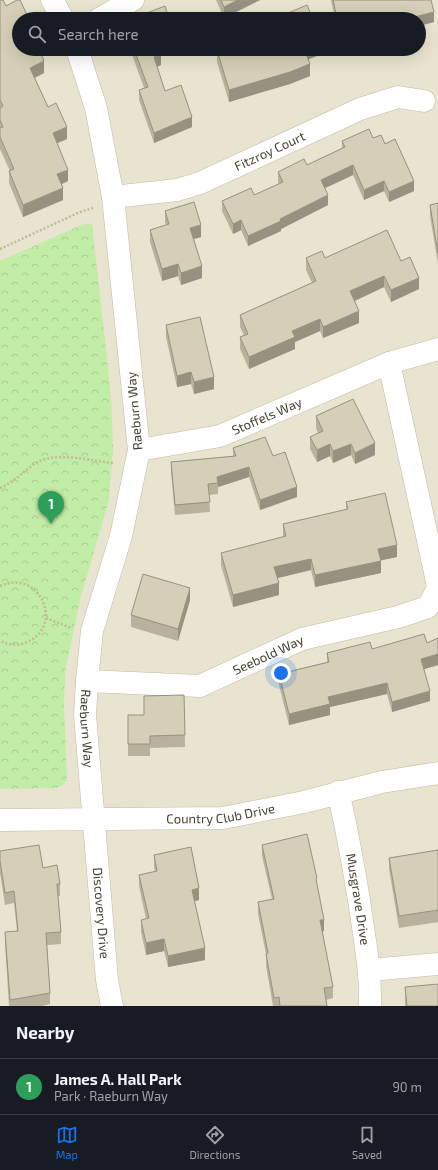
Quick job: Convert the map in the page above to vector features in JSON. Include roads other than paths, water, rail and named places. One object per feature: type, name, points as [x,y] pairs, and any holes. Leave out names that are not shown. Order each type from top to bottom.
[{"type":"street","points":[[52,0],[59,12]]},
{"type":"street","points":[[112,12],[133,0]]},
{"type":"street","name":"Raeburn Way","points":[[79,56],[96,108],[113,197],[138,458],[121,536],[91,635],[85,715],[95,820]]},
{"type":"street","name":"Fitzroy Court","points":[[113,197],[177,190],[200,183],[360,109],[398,97],[424,100]]},
{"type":"street","name":"Stoffels Way","points":[[138,458],[220,436],[389,364],[438,349]]},
{"type":"street","name":"Seebold Way","points":[[87,681],[200,686],[302,639],[398,617],[428,607],[438,587],[389,364]]},
{"type":"street","name":"Country Club Drive","points":[[0,820],[223,818],[304,802],[338,792],[382,782],[438,773]]},
{"type":"street","name":"Musgrave Drive","points":[[338,792],[347,827],[370,970],[370,1006]]},
{"type":"street","name":"Discovery Drive","points":[[95,820],[107,980],[112,1006]]},
{"type":"street","points":[[370,970],[438,964]]},
{"type":"place","name":"James A. Hall Park","points":[[51,524]]}]
